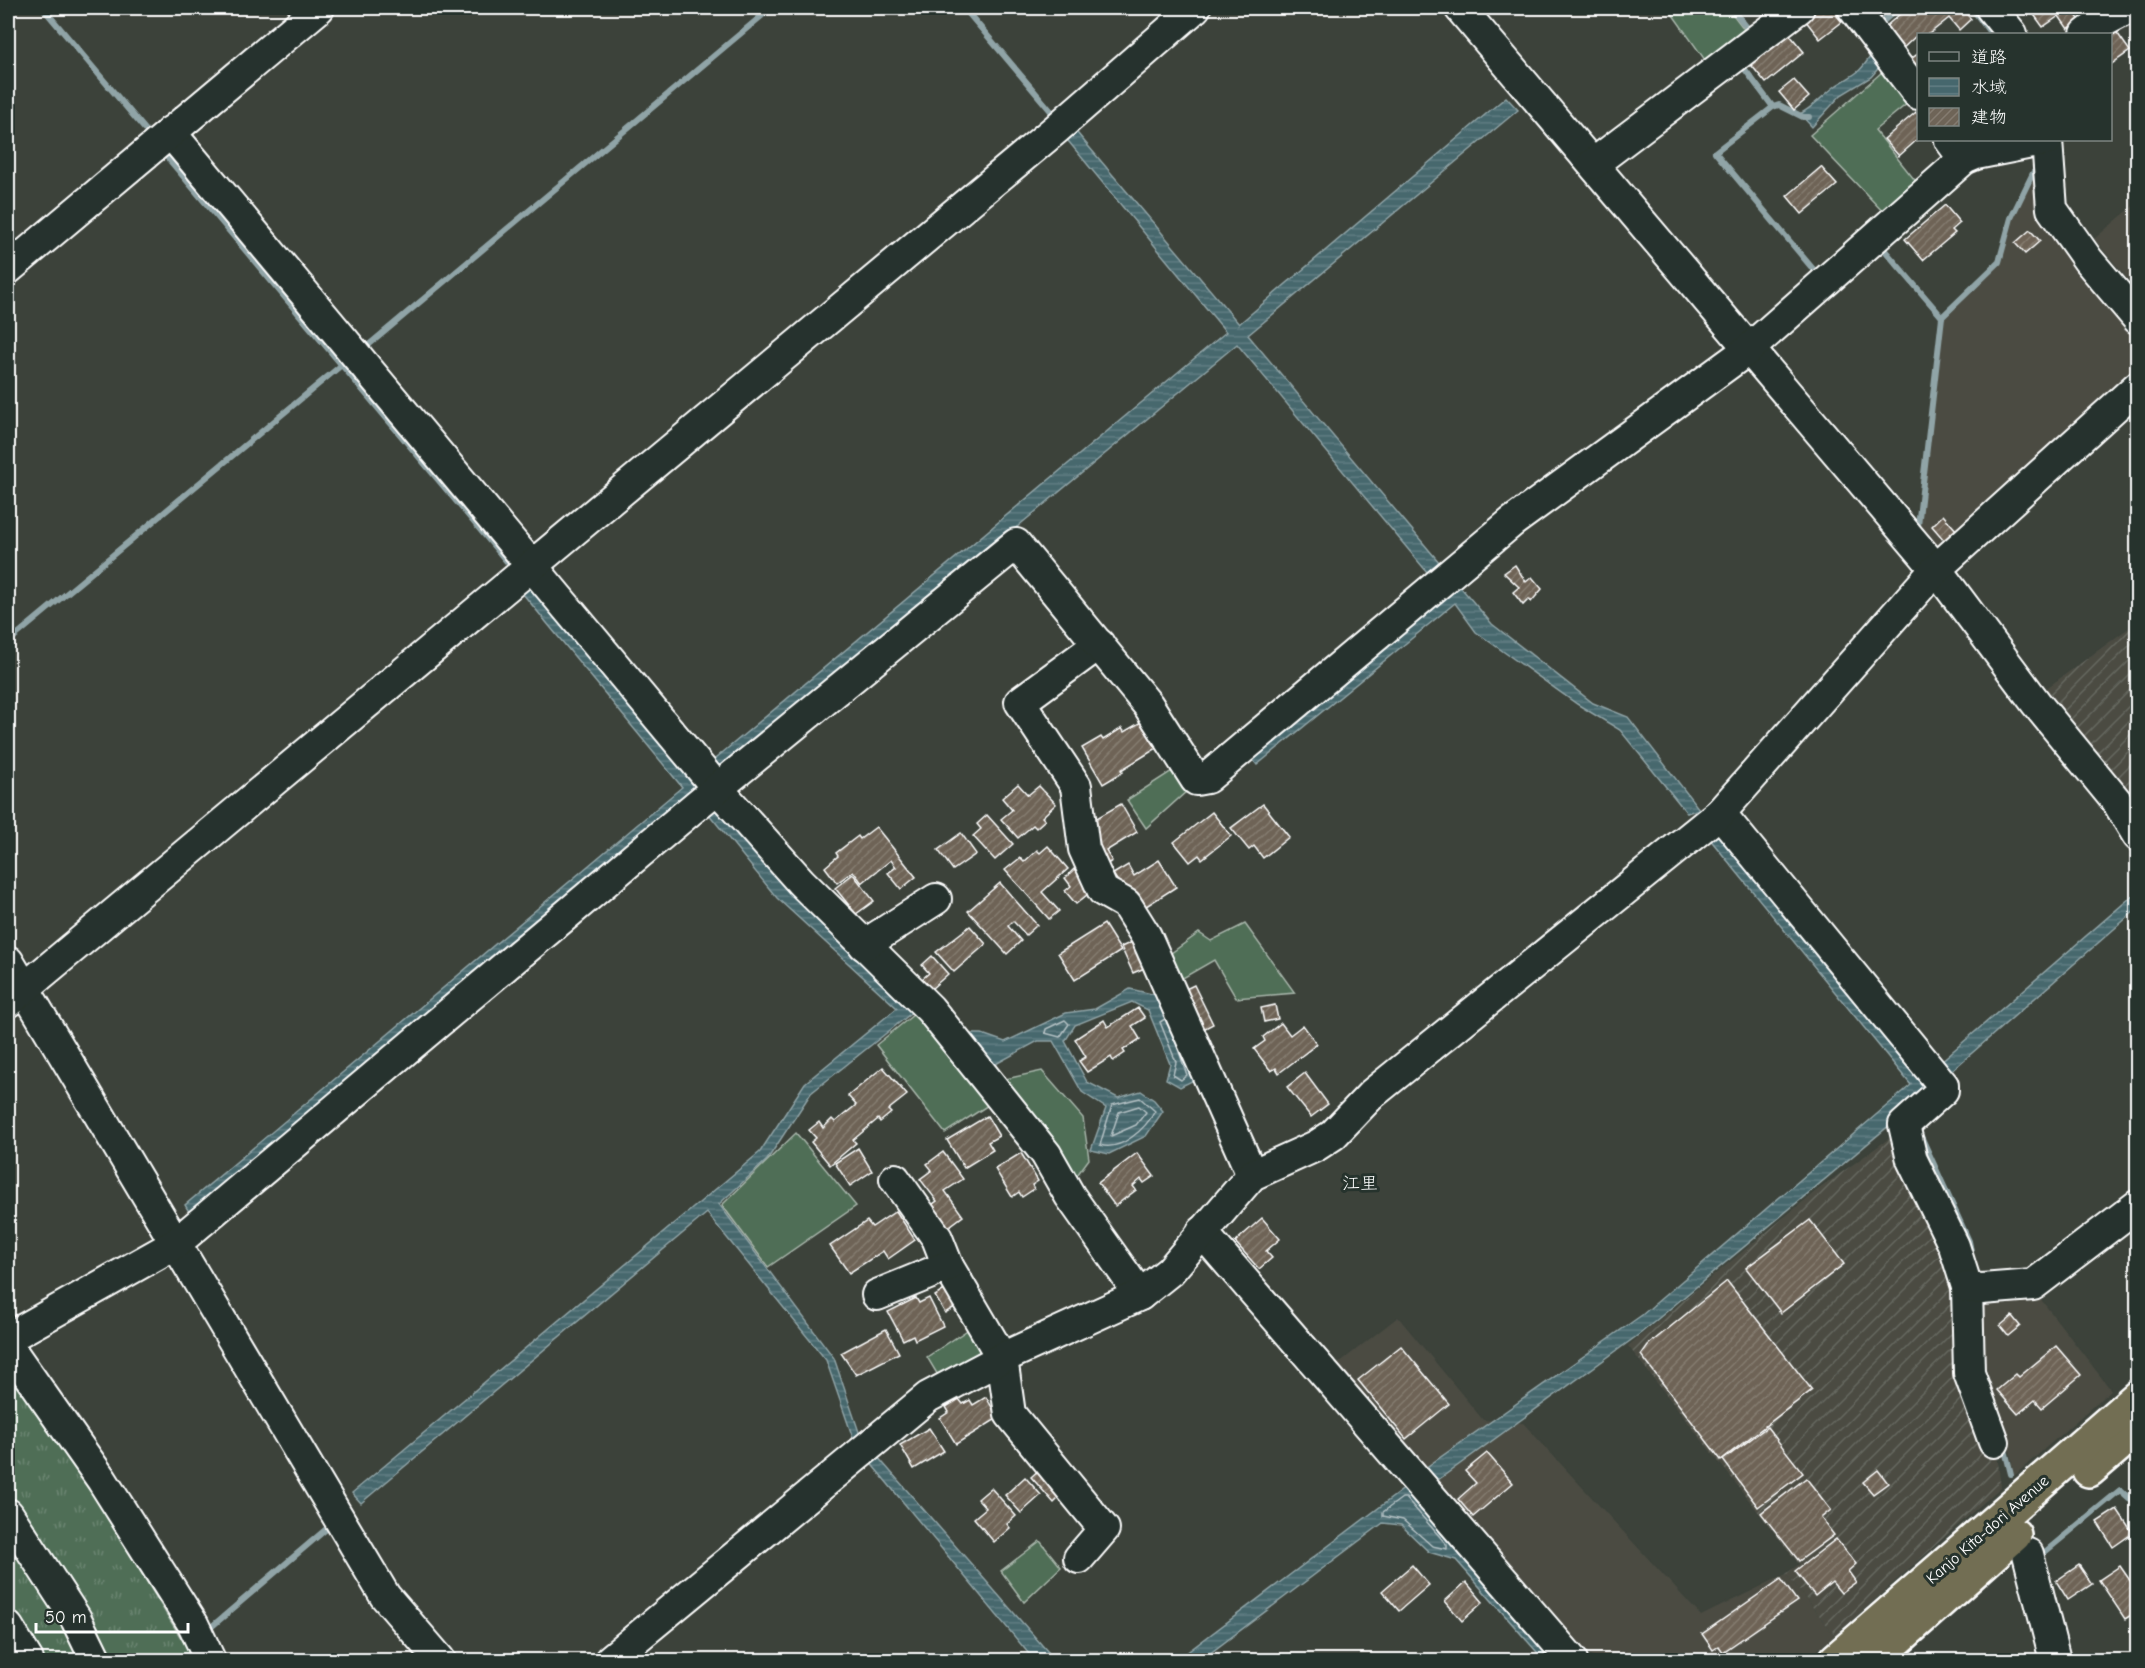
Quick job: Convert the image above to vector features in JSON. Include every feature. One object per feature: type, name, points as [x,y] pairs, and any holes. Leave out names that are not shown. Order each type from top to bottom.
[{"type":"highway","name":"Kanjo Kita-dori Avenue","points":[[1836,1660],[2138,1397]]},
{"type":"highway","name":"Kanjo Kita-dori Avenue","points":[[1874,1660],[2138,1428]]},
{"type":"street","points":[[8,269],[319,8]]},
{"type":"street","points":[[15,995],[1063,123],[1195,8]]},
{"type":"street","points":[[1460,8],[1935,569],[2036,703],[2118,803],[2138,836]]},
{"type":"street","points":[[1593,164],[1799,8]]},
{"type":"street","points":[[1853,8],[1917,93]]},
{"type":"street","points":[[1991,8],[2011,33]]},
{"type":"street","points":[[2087,33],[2099,24],[2130,8]]},
{"type":"street","points":[[170,132],[520,573],[709,795],[930,1009],[1046,1154],[1070,1196],[1140,1295]]},
{"type":"street","points":[[8,1338],[165,1250],[709,795],[1016,544],[1148,705],[1196,780],[1207,778],[1512,522],[1749,349],[1957,149],[1976,154],[2042,141]]},
{"type":"street","points":[[2047,141],[2052,208],[2088,260],[2138,319]]},
{"type":"street","points":[[610,1660],[928,1397],[1002,1358],[1140,1295],[1170,1270],[1252,1175],[1316,1146],[1333,1135],[1372,1094],[1709,821],[1935,569],[2138,386]]},
{"type":"street","points":[[1099,644],[1020,702],[1076,786],[1084,849],[1103,891],[1126,904],[1146,936],[1252,1175]]},
{"type":"street","points":[[1709,821],[1942,1085],[1943,1090],[1911,1120],[1912,1160],[1975,1288],[1969,1373],[1994,1442]]},
{"type":"street","points":[[864,945],[936,898]]},
{"type":"street","points":[[8,961],[15,995],[165,1250],[385,1596],[440,1660]]},
{"type":"street","points":[[895,1179],[937,1238],[948,1266],[1002,1358],[1010,1414],[1104,1529],[1079,1558]]},
{"type":"street","points":[[1975,1288],[2033,1285],[2138,1205]]},
{"type":"street","points":[[1202,1232],[1565,1652],[1588,1660]]},
{"type":"street","points":[[877,1295],[948,1266]]},
{"type":"street","points":[[8,1346],[102,1480],[193,1624],[210,1660]]},
{"type":"street","points":[[8,1514],[76,1619],[96,1660]]},
{"type":"street","points":[[2028,1554],[2055,1660]]},
{"type":"street","points":[[8,1627],[28,1660]]},
{"type":"shaded area","points":[[2035,167],[2050,230],[2137,336],[2137,370],[1943,550],[1920,526],[1943,317],[1997,266],[2009,218]]},
{"type":"shaded area","points":[[2137,203],[2137,290],[2094,239]]},
{"type":"shaded area","points":[[2137,622],[2137,805],[2128,790],[2044,690]]},
{"type":"shaded area","points":[[1898,1132],[1949,1245],[1996,1445],[2001,1487],[1835,1635],[1786,1574],[1799,1564],[1628,1346],[1816,1191]]},
{"type":"shaded area","points":[[2035,1292],[2111,1390],[2014,1476],[2007,1432],[1984,1362],[1982,1298]]},
{"type":"shaded area","points":[[1398,1317],[1483,1420],[1523,1423],[1701,1616],[1786,1574],[1835,1635],[1806,1660],[1598,1660],[1564,1637],[1330,1370]]},
{"type":"green space","points":[[1668,8],[1728,8],[1744,29],[1705,60]]},
{"type":"green space","points":[[1890,65],[1914,98],[1875,130],[1922,189],[1887,216],[1810,135]]},
{"type":"green space","points":[[1175,769],[1188,790],[1146,828],[1127,800]]},
{"type":"green space","points":[[1245,924],[1295,993],[1236,998],[1214,960],[1176,982],[1167,956],[1199,933],[1211,941]]},
{"type":"green space","points":[[918,1011],[993,1102],[945,1133],[876,1045]]},
{"type":"green space","points":[[1042,1071],[1083,1118],[1089,1159],[1072,1182],[1001,1080]]},
{"type":"green space","points":[[796,1133],[856,1206],[768,1267],[722,1205]]},
{"type":"green space","points":[[972,1327],[990,1352],[939,1377],[927,1357]]},
{"type":"green space","points":[[8,1375],[75,1464],[186,1646],[191,1660],[8,1660]]},
{"type":"green space","points":[[1040,1541],[1061,1567],[1024,1602],[1001,1571]]},
{"type":"water","points":[[1872,54],[1882,64],[1871,77],[1841,95],[1812,127],[1800,114],[1857,72]]},
{"type":"water","points":[[1506,97],[1518,110],[1248,335],[1439,562],[1427,572],[1237,344],[720,774],[710,763],[1226,332],[1064,136],[1072,127],[1239,324]]},
{"type":"water","points":[[532,579],[701,783],[192,1217],[185,1205],[682,787],[519,589]]},
{"type":"water","points":[[1457,583],[1492,624],[1593,703],[1628,717],[1699,809],[1687,813],[1620,730],[1577,704],[1476,632],[1455,603],[1257,765],[1248,754]]},
{"type":"water","points":[[718,803],[914,1011],[811,1093],[767,1160],[719,1204],[834,1358],[860,1435],[853,1438],[826,1360],[707,1213],[361,1503],[352,1493],[760,1152],[805,1083],[897,1008],[777,898],[708,813]]},
{"type":"water","points":[[1719,830],[1929,1084],[1928,1093],[1641,1333],[1431,1485],[1421,1471],[1642,1315],[1911,1085],[1709,838]]},
{"type":"water","points":[[2137,892],[2137,909],[1949,1073],[1939,1063]]},
{"type":"water","points":[[1130,989],[1160,996],[1194,1080],[1180,1087],[1166,1079],[1170,1064],[1148,1010],[1132,1002],[1075,1025],[1065,1041],[1087,1082],[1118,1098],[1141,1091],[1154,1100],[1163,1111],[1146,1136],[1109,1154],[1091,1150],[1106,1108],[1082,1092],[1053,1041],[1038,1041],[992,1066],[968,1034],[982,1034],[1005,1042],[1066,1013],[1095,1009]]},
{"type":"water","points":[[876,1455],[1055,1660],[1034,1660],[869,1461]]},
{"type":"water","points":[[1405,1488],[1559,1660],[1544,1660],[1456,1560],[1429,1552],[1401,1525],[1383,1523],[1201,1660],[1177,1660]]},
{"type":"building","points":[[1812,8],[1842,8],[1844,11],[1837,16],[1842,22],[1820,39],[1801,15]]},
{"type":"building","points":[[1874,8],[1884,8],[1887,11],[1877,22],[1869,13]]},
{"type":"building","points":[[1907,8],[1914,11],[1919,8],[1961,8],[1971,19],[1959,30],[1949,18],[1930,33],[1917,33],[1897,54],[1878,33]]},
{"type":"building","points":[[2038,8],[2070,8],[2080,20],[2068,29],[2059,16],[2043,27],[2032,12]]},
{"type":"building","points":[[2113,27],[2130,51],[2112,64],[2112,33]]},
{"type":"building","points":[[1785,29],[1804,52],[1766,83],[1747,60]]},
{"type":"building","points":[[1917,55],[1917,78],[1906,62]]},
{"type":"building","points":[[1794,80],[1809,97],[1794,110],[1779,92]]},
{"type":"building","points":[[1916,112],[1917,140],[1899,156],[1884,139]]},
{"type":"building","points":[[1821,167],[1837,185],[1802,214],[1787,196]]},
{"type":"building","points":[[1945,205],[1960,223],[1952,230],[1955,233],[1923,260],[1905,239]]},
{"type":"building","points":[[2030,230],[2040,241],[2025,254],[2015,243]]},
{"type":"building","points":[[1943,515],[1956,530],[1944,540],[1932,526]]},
{"type":"building","points":[[1515,565],[1526,582],[1532,577],[1542,589],[1531,602],[1529,599],[1523,605],[1513,592],[1519,587],[1504,573]]},
{"type":"building","points":[[1141,722],[1157,748],[1103,784],[1082,748],[1101,737],[1103,740],[1122,728],[1124,732]]},
{"type":"building","points":[[1018,784],[1028,795],[1039,786],[1056,804],[1042,817],[1045,820],[1036,828],[1033,825],[1018,838],[1001,819],[1012,810],[1002,798]]},
{"type":"building","points":[[1121,804],[1137,832],[1106,851],[1112,861],[1101,868],[1088,823]]},
{"type":"building","points":[[1263,804],[1289,837],[1263,858],[1254,846],[1249,850],[1231,828]]},
{"type":"building","points":[[1212,812],[1231,836],[1202,859],[1199,855],[1190,862],[1174,842]]},
{"type":"building","points":[[987,815],[1013,844],[995,860],[973,836],[981,829],[977,824]]},
{"type":"building","points":[[876,827],[916,877],[901,889],[888,873],[896,867],[891,860],[862,883],[853,871],[837,883],[825,867],[838,856],[836,853],[858,836],[860,839]]},
{"type":"building","points":[[961,833],[976,854],[953,870],[938,850]]},
{"type":"building","points":[[1048,846],[1068,869],[1042,892],[1059,911],[1049,919],[1005,870],[1020,858],[1024,862],[1037,850],[1040,853]]},
{"type":"building","points":[[1159,860],[1176,887],[1137,912],[1113,874],[1128,865],[1134,876]]},
{"type":"building","points":[[1074,869],[1093,890],[1076,904],[1065,891],[1071,886],[1065,878]]},
{"type":"building","points":[[853,874],[874,901],[856,914],[835,888]]},
{"type":"building","points":[[1000,883],[1037,925],[1026,935],[1013,921],[1008,926],[1021,941],[1007,954],[968,911]]},
{"type":"building","points":[[1104,924],[1121,951],[1075,980],[1058,953]]},
{"type":"building","points":[[970,926],[986,944],[954,972],[936,952]]},
{"type":"building","points":[[1137,940],[1149,966],[1133,973],[1121,947]]},
{"type":"building","points":[[932,956],[948,974],[931,989],[922,979],[929,973],[922,965]]},
{"type":"building","points":[[1194,985],[1213,1024],[1196,1033],[1177,993]]},
{"type":"building","points":[[1275,1005],[1278,1019],[1264,1022],[1261,1008]]},
{"type":"building","points":[[1138,1008],[1145,1018],[1132,1026],[1140,1039],[1123,1050],[1125,1053],[1113,1061],[1111,1057],[1087,1072],[1079,1061],[1086,1057],[1075,1039],[1104,1020],[1108,1027]]},
{"type":"building","points":[[1281,1023],[1290,1035],[1303,1025],[1317,1044],[1279,1073],[1276,1068],[1271,1071],[1254,1049],[1265,1041],[1263,1037]]},
{"type":"building","points":[[883,1067],[907,1095],[888,1110],[891,1113],[880,1122],[878,1119],[853,1140],[856,1143],[830,1165],[811,1142],[816,1138],[809,1130],[819,1122],[823,1128],[832,1119],[835,1122],[856,1105],[848,1096]]},
{"type":"building","points":[[1305,1073],[1328,1104],[1311,1117],[1287,1087]]},
{"type":"building","points":[[987,1116],[999,1136],[988,1142],[993,1150],[964,1168],[947,1140]]},
{"type":"building","points":[[858,1148],[872,1171],[850,1186],[835,1163]]},
{"type":"building","points":[[943,1152],[963,1179],[945,1191],[963,1216],[943,1231],[926,1209],[937,1201],[920,1179],[932,1170],[927,1164]]},
{"type":"building","points":[[1021,1153],[1038,1181],[1032,1185],[1034,1189],[1022,1197],[1019,1192],[1012,1197],[995,1169]]},
{"type":"building","points":[[1137,1153],[1154,1176],[1144,1183],[1141,1179],[1133,1186],[1136,1190],[1115,1206],[1098,1183]]},
{"type":"building","points":[[896,1211],[915,1240],[888,1259],[883,1251],[849,1273],[830,1246],[867,1221],[872,1227]]},
{"type":"building","points":[[1262,1218],[1280,1239],[1266,1251],[1272,1258],[1259,1269],[1235,1242]]},
{"type":"building","points":[[1810,1220],[1844,1264],[1781,1313],[1746,1268]]},
{"type":"building","points":[[1727,1281],[1812,1390],[1721,1460],[1641,1355],[1648,1345]]},
{"type":"building","points":[[949,1287],[960,1304],[945,1313],[935,1296]]},
{"type":"building","points":[[916,1298],[919,1303],[929,1298],[943,1326],[915,1340],[913,1335],[903,1340],[888,1312]]},
{"type":"building","points":[[2012,1316],[2020,1326],[2008,1336],[2000,1326]]},
{"type":"building","points":[[886,1329],[899,1353],[856,1375],[841,1353]]},
{"type":"building","points":[[1401,1346],[1449,1404],[1406,1439],[1358,1380]]},
{"type":"building","points":[[2056,1346],[2081,1375],[2042,1408],[2035,1400],[2018,1414],[1997,1390],[2016,1374],[2019,1377]]},
{"type":"building","points":[[986,1397],[998,1418],[956,1444],[940,1418],[949,1412],[946,1407],[959,1399],[963,1404],[970,1400],[973,1405]]},
{"type":"building","points":[[1767,1427],[1803,1473],[1758,1507],[1723,1460]]},
{"type":"building","points":[[929,1428],[944,1451],[914,1469],[900,1445]]},
{"type":"building","points":[[1487,1453],[1513,1483],[1473,1517],[1458,1499],[1476,1483],[1465,1471]]},
{"type":"building","points":[[1041,1468],[1064,1493],[1054,1503],[1031,1477]]},
{"type":"building","points":[[1878,1470],[1888,1483],[1873,1494],[1863,1482]]},
{"type":"building","points":[[1025,1477],[1041,1495],[1021,1513],[1005,1495]]},
{"type":"building","points":[[1806,1478],[1831,1510],[1821,1518],[1834,1535],[1799,1561],[1761,1513]]},
{"type":"building","points":[[991,1488],[1016,1516],[1007,1524],[1010,1528],[994,1542],[974,1518],[986,1508],[978,1499]]},
{"type":"building","points":[[2117,1509],[2133,1533],[2113,1547],[2097,1522]]},
{"type":"building","points":[[1836,1539],[1856,1564],[1848,1571],[1856,1582],[1841,1593],[1832,1582],[1815,1596],[1795,1571]]},
{"type":"building","points":[[1412,1565],[1429,1585],[1399,1611],[1382,1591]]},
{"type":"building","points":[[2079,1565],[2092,1584],[2068,1600],[2056,1581]]},
{"type":"building","points":[[2120,1566],[2138,1592],[2138,1611],[2125,1619],[2099,1580]]},
{"type":"building","points":[[1781,1579],[1797,1601],[1723,1652],[1719,1646],[1713,1650],[1702,1634]]},
{"type":"building","points":[[1466,1582],[1483,1602],[1462,1621],[1445,1601]]},
{"type":"waterway","points":[[43,8],[148,133]]},
{"type":"waterway","points":[[365,348],[771,8]]},
{"type":"waterway","points":[[964,8],[1056,117]]},
{"type":"waterway","points":[[1732,8],[1749,30],[1746,33]]},
{"type":"waterway","points":[[1878,26],[1898,8]]},
{"type":"waterway","points":[[1972,8],[1990,33]]},
{"type":"waterway","points":[[2084,8],[2092,14]]},
{"type":"waterway","points":[[1741,64],[1773,107],[1715,152],[1818,275]]},
{"type":"waterway","points":[[1773,107],[1779,105],[1803,117],[1809,117]]},
{"type":"waterway","points":[[167,157],[514,570]]},
{"type":"waterway","points":[[1922,532],[1918,526],[1942,317],[1999,262],[2011,218],[2033,173]]},
{"type":"waterway","points":[[1879,250],[1882,247],[1942,317]]},
{"type":"waterway","points":[[8,642],[344,363]]},
{"type":"waterway","points":[[1920,1134],[1969,1241],[1971,1251]]},
{"type":"waterway","points":[[2004,1446],[2011,1474]]},
{"type":"waterway","points":[[2041,1560],[2040,1556],[2120,1490],[2138,1506]]},
{"type":"waterway","points":[[210,1628],[331,1525]]},
{"type":"district","name":"江里","points":[[1360,1183]]}]
